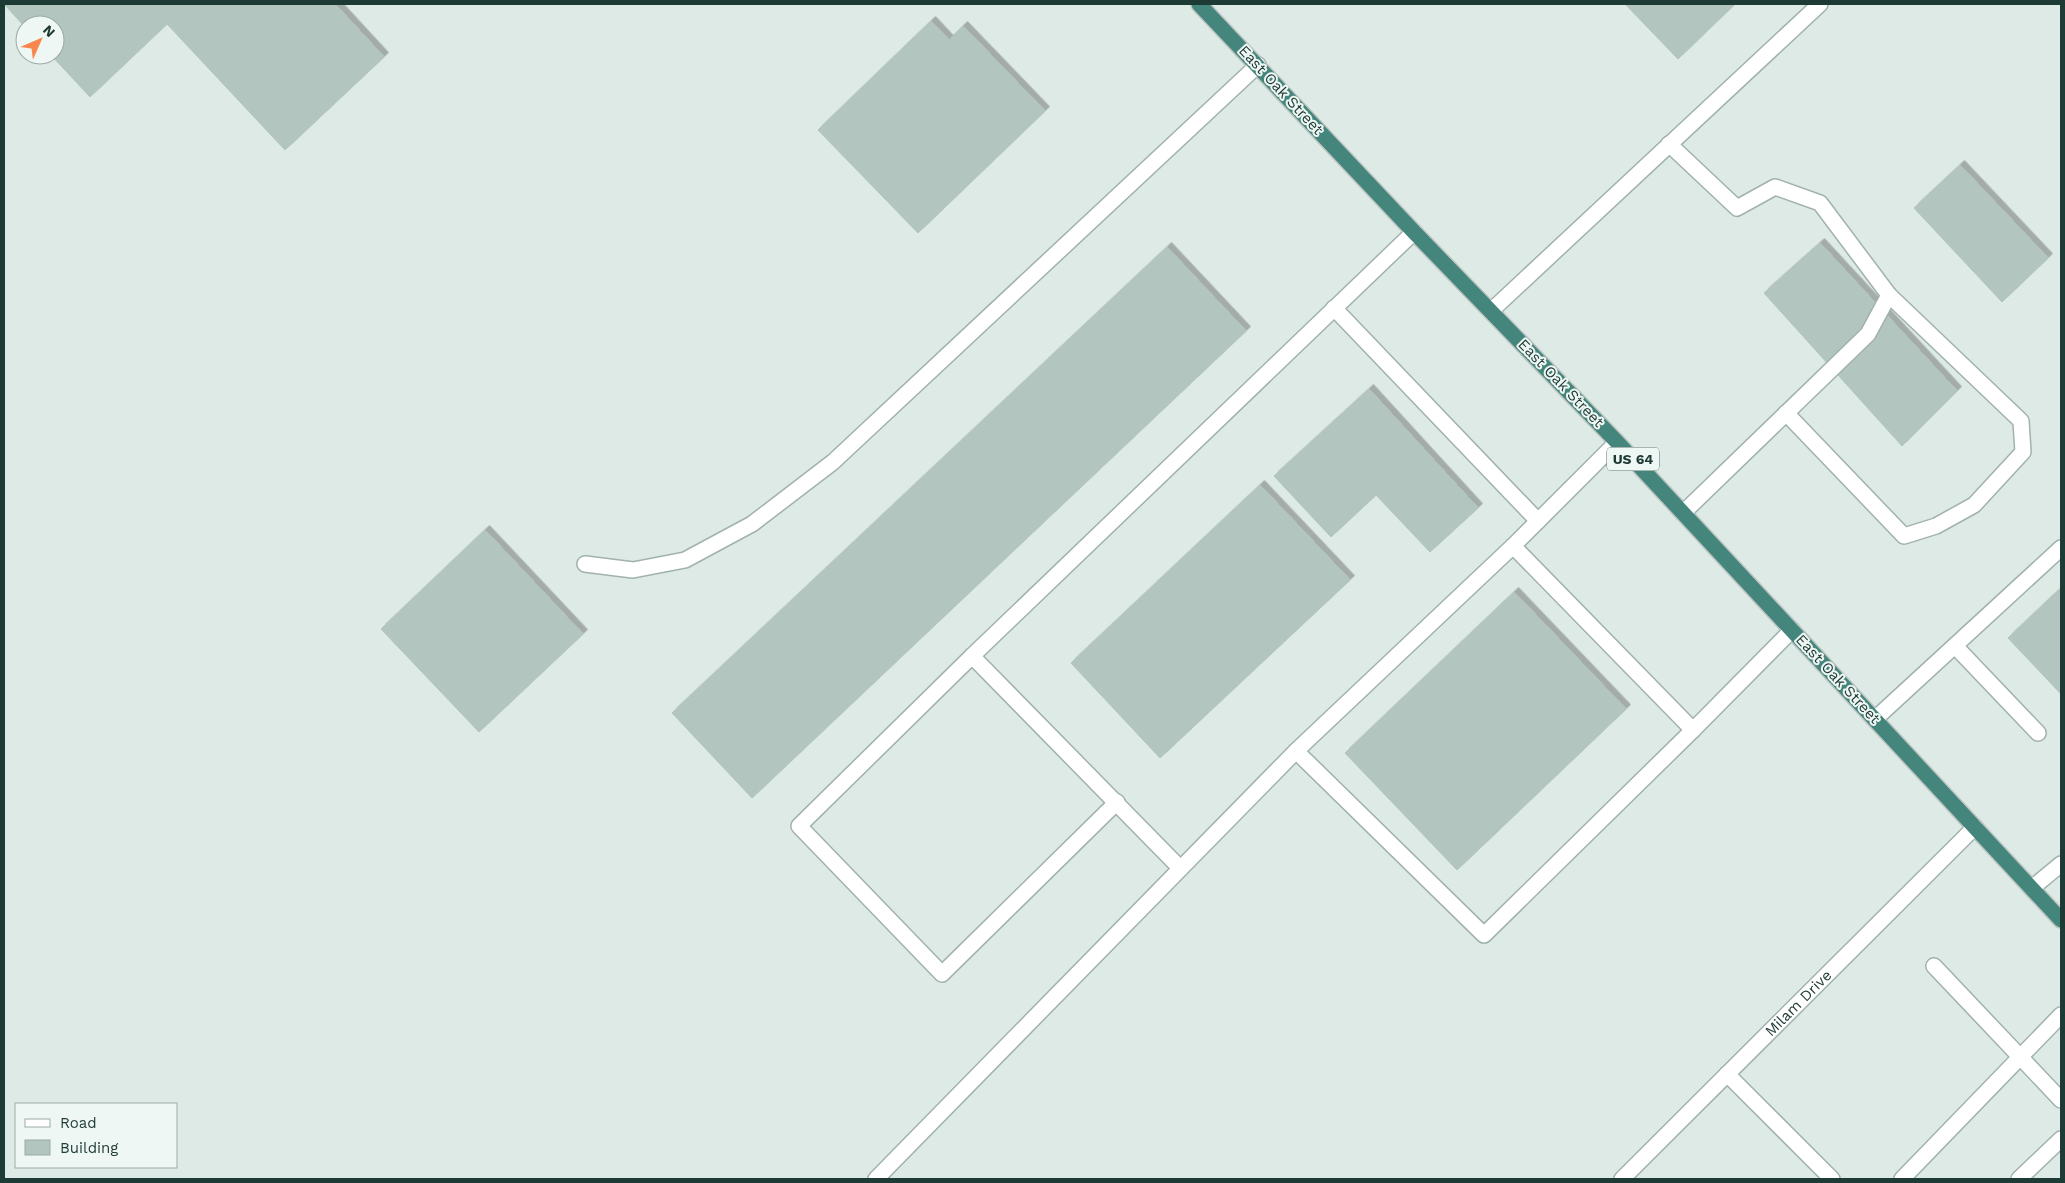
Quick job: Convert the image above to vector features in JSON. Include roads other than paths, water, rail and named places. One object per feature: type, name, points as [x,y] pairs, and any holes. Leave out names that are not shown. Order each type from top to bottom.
[{"type":"highway","name":"East Oak Street","points":[[1199,4],[1414,232],[1492,310],[1617,442],[2061,920]]},
{"type":"street","points":[[1492,310],[1820,4]]},
{"type":"street","points":[[585,564],[633,570],[686,560],[752,524],[833,462],[1258,65]]},
{"type":"street","points":[[1669,144],[1737,208],[1775,187],[1820,203],[1889,295],[2021,422],[2023,452],[1974,505],[1936,526],[1904,536],[1786,413]]},
{"type":"street","points":[[1117,802],[942,974],[799,826],[972,656],[1414,232]]},
{"type":"street","points":[[1683,513],[1868,334],[1889,295]]},
{"type":"street","points":[[1334,308],[1538,521]]},
{"type":"street","points":[[876,1179],[1296,752],[1513,546],[1617,442]]},
{"type":"street","points":[[1513,546],[1693,730]]},
{"type":"street","points":[[1875,719],[2061,548]]},
{"type":"street","points":[[1296,752],[1484,935],[1792,630]]},
{"type":"street","points":[[1955,646],[2038,732]]},
{"type":"street","points":[[972,656],[1180,868]]},
{"type":"street","name":"Milam Drive","points":[[1622,1179],[1975,826]]},
{"type":"street","points":[[2032,888],[2061,864]]},
{"type":"street","points":[[1934,966],[2061,1100]]},
{"type":"street","points":[[1902,1179],[2061,1015]]},
{"type":"street","points":[[1727,1074],[1832,1179]]},
{"type":"street","points":[[2019,1179],[2061,1139]]}]
